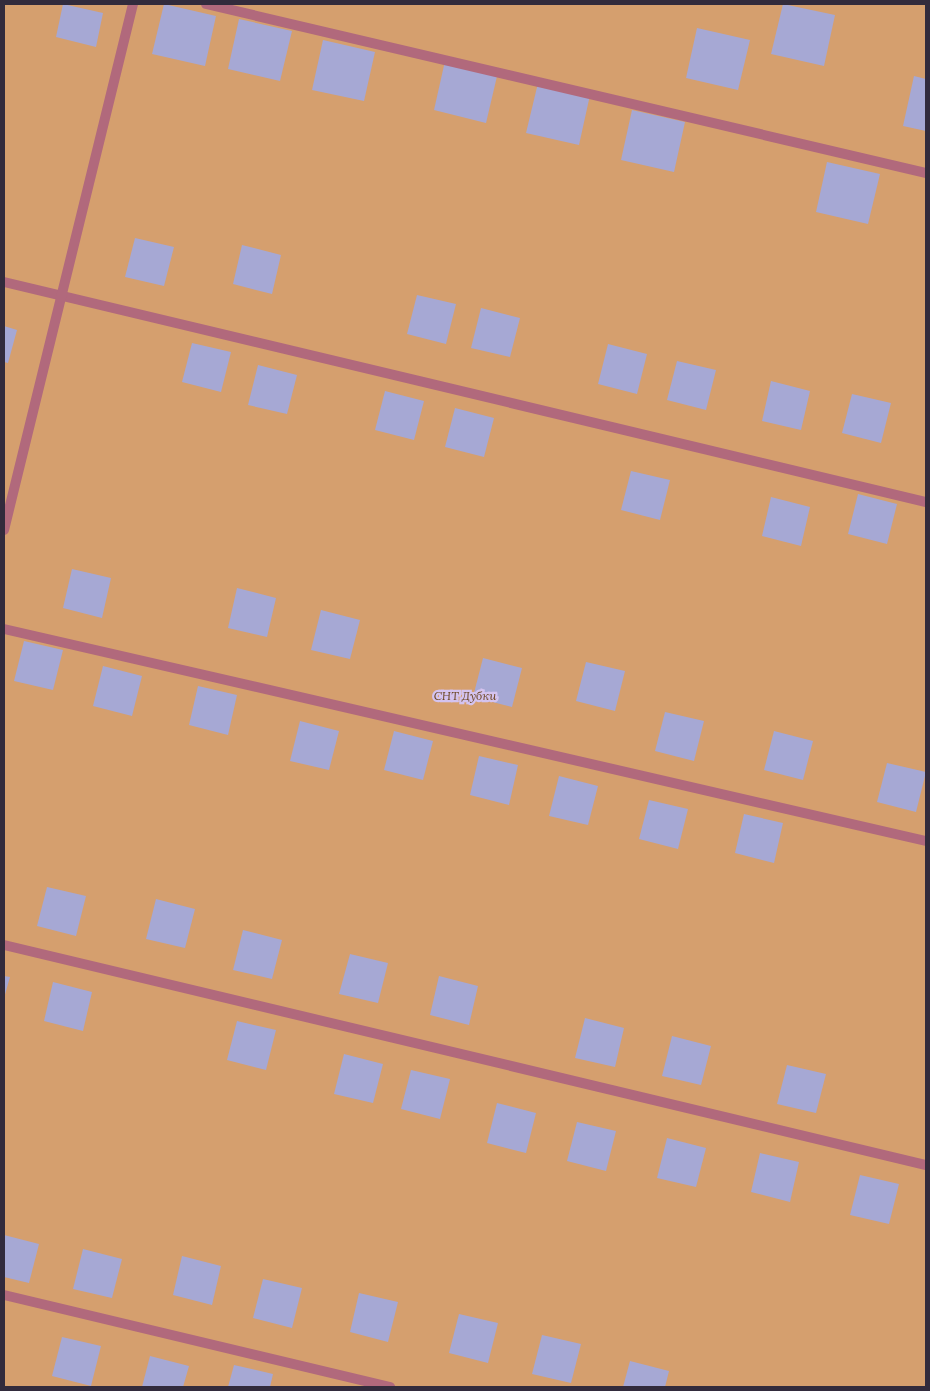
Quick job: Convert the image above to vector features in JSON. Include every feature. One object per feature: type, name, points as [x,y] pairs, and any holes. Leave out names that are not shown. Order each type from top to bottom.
[{"type":"street","points":[[4,530],[59,295],[134,4]]},
{"type":"street","points":[[206,4],[926,173]]},
{"type":"street","points":[[4,282],[926,502]]},
{"type":"street","points":[[4,629],[926,841]]},
{"type":"street","points":[[4,945],[926,1166]]},
{"type":"street","points":[[4,1295],[390,1387]]},
{"type":"green space","name":"СНТ Дубки","points":[[4,4],[926,4],[926,1387],[4,1387]]},
{"type":"building","points":[[63,4],[103,13],[96,47],[56,37]]},
{"type":"building","points":[[164,4],[216,16],[205,66],[152,54]]},
{"type":"building","points":[[783,4],[835,15],[824,66],[771,54]]},
{"type":"building","points":[[239,19],[292,31],[280,81],[228,69]]},
{"type":"building","points":[[697,28],[750,40],[738,90],[686,78]]},
{"type":"building","points":[[323,40],[375,52],[364,101],[312,90]]},
{"type":"building","points":[[445,61],[498,72],[486,123],[434,110]]},
{"type":"building","points":[[914,76],[926,79],[926,131],[903,126]]},
{"type":"building","points":[[538,83],[590,95],[579,145],[526,133]]},
{"type":"building","points":[[632,110],[685,122],[674,172],[621,160]]},
{"type":"building","points":[[827,162],[880,174],[868,224],[816,212]]},
{"type":"building","points":[[135,238],[174,247],[164,286],[125,277]]},
{"type":"building","points":[[242,245],[281,255],[272,294],[233,284]]},
{"type":"building","points":[[417,295],[456,304],[446,344],[407,334]]},
{"type":"building","points":[[481,308],[520,318],[510,357],[471,348]]},
{"type":"building","points":[[4,326],[17,330],[8,363],[4,362]]},
{"type":"building","points":[[192,343],[231,352],[221,392],[182,382]]},
{"type":"building","points":[[608,344],[647,354],[637,394],[598,384]]},
{"type":"building","points":[[677,361],[716,370],[706,410],[667,400]]},
{"type":"building","points":[[258,365],[297,375],[287,414],[248,405]]},
{"type":"building","points":[[771,381],[810,391],[801,430],[762,421]]},
{"type":"building","points":[[385,391],[424,401],[414,440],[375,430]]},
{"type":"building","points":[[852,394],[891,403],[881,443],[842,433]]},
{"type":"building","points":[[455,408],[494,418],[484,457],[445,447]]},
{"type":"building","points":[[631,471],[670,480],[660,520],[621,510]]},
{"type":"building","points":[[858,494],[897,504],[887,544],[848,534]]},
{"type":"building","points":[[771,497],[810,507],[801,546],[762,536]]},
{"type":"building","points":[[72,569],[111,578],[102,618],[63,608]]},
{"type":"building","points":[[237,588],[276,598],[267,637],[228,628]]},
{"type":"building","points":[[321,610],[360,620],[350,659],[311,650]]},
{"type":"building","points":[[24,641],[63,650],[53,690],[14,681]]},
{"type":"building","points":[[483,658],[522,668],[512,707],[473,697]]},
{"type":"building","points":[[586,662],[625,671],[615,711],[576,701]]},
{"type":"building","points":[[103,666],[142,676],[132,716],[93,706]]},
{"type":"building","points":[[198,686],[237,695],[228,735],[189,725]]},
{"type":"building","points":[[665,712],[704,721],[694,761],[655,751]]},
{"type":"building","points":[[300,721],[339,731],[329,770],[290,761]]},
{"type":"building","points":[[394,731],[433,741],[423,780],[384,770]]},
{"type":"building","points":[[774,731],[813,741],[803,780],[764,770]]},
{"type":"building","points":[[479,756],[518,765],[509,805],[470,795]]},
{"type":"building","points":[[887,763],[926,772],[916,812],[877,802]]},
{"type":"building","points":[[559,776],[598,786],[588,825],[549,816]]},
{"type":"building","points":[[649,800],[688,809],[678,849],[639,839]]},
{"type":"building","points":[[744,814],[783,823],[774,863],[735,853]]},
{"type":"building","points":[[47,887],[86,896],[76,936],[37,926]]},
{"type":"building","points":[[156,899],[195,909],[185,948],[146,939]]},
{"type":"building","points":[[243,930],[282,940],[272,979],[233,970]]},
{"type":"building","points":[[350,954],[388,963],[378,1003],[339,994]]},
{"type":"building","points":[[4,976],[10,977],[4,998]]},
{"type":"building","points":[[439,976],[478,986],[469,1025],[430,1015]]},
{"type":"building","points":[[53,982],[92,992],[83,1031],[44,1021]]},
{"type":"building","points":[[585,1018],[624,1028],[615,1067],[575,1058]]},
{"type":"building","points":[[237,1021],[276,1030],[266,1070],[227,1060]]},
{"type":"building","points":[[672,1036],[711,1046],[701,1085],[662,1076]]},
{"type":"building","points":[[344,1054],[383,1064],[373,1103],[334,1094]]},
{"type":"building","points":[[787,1065],[826,1074],[816,1113],[777,1104]]},
{"type":"building","points":[[411,1070],[450,1079],[440,1119],[401,1109]]},
{"type":"building","points":[[497,1103],[536,1113],[526,1153],[487,1143]]},
{"type":"building","points":[[577,1122],[616,1131],[606,1171],[567,1161]]},
{"type":"building","points":[[667,1138],[706,1148],[696,1187],[657,1178]]},
{"type":"building","points":[[760,1153],[799,1162],[790,1202],[751,1192]]},
{"type":"building","points":[[860,1175],[899,1184],[889,1224],[850,1215]]},
{"type":"building","points":[[4,1235],[39,1244],[29,1283],[4,1277]]},
{"type":"building","points":[[83,1249],[122,1259],[112,1298],[73,1289]]},
{"type":"building","points":[[182,1256],[221,1266],[212,1305],[173,1295]]},
{"type":"building","points":[[263,1279],[302,1288],[292,1328],[253,1318]]},
{"type":"building","points":[[359,1293],[398,1302],[388,1342],[350,1332]]},
{"type":"building","points":[[459,1314],[498,1323],[488,1363],[449,1353]]},
{"type":"building","points":[[542,1335],[581,1344],[571,1383],[532,1374]]},
{"type":"building","points":[[62,1337],[101,1346],[91,1386],[52,1376]]},
{"type":"building","points":[[150,1356],[189,1366],[183,1387],[142,1387]]},
{"type":"building","points":[[630,1361],[669,1371],[665,1387],[623,1387]]},
{"type":"building","points":[[234,1365],[273,1374],[270,1387],[228,1387]]}]
